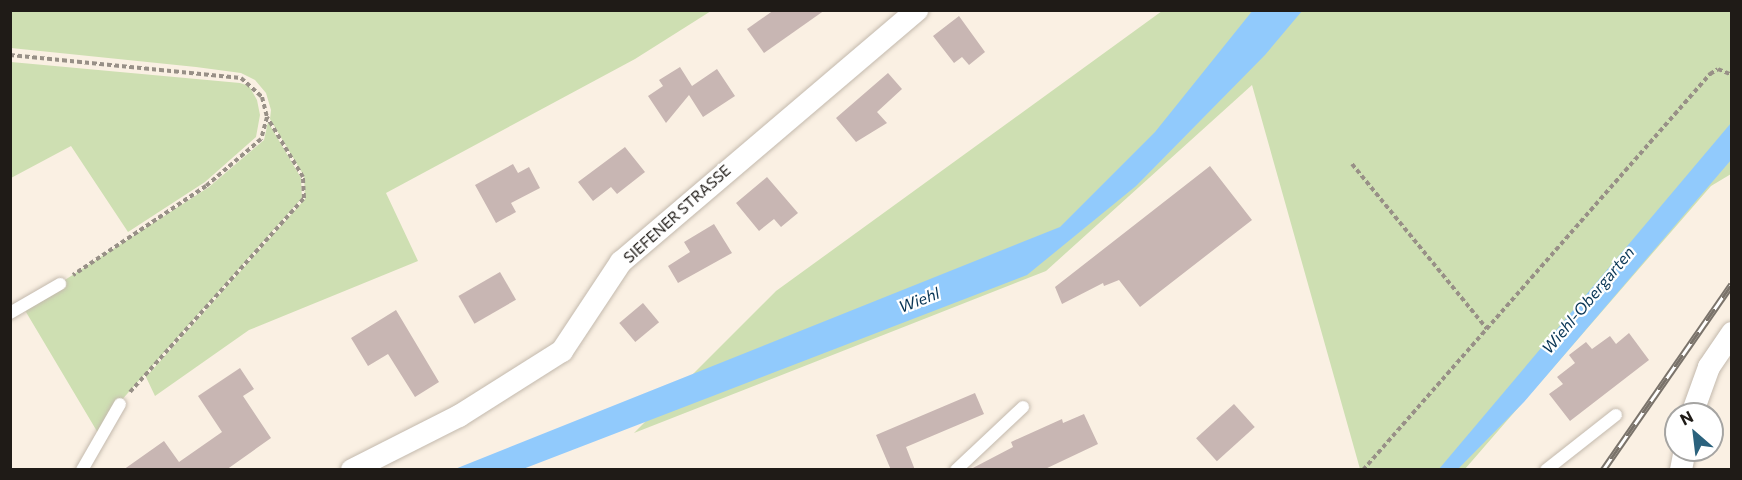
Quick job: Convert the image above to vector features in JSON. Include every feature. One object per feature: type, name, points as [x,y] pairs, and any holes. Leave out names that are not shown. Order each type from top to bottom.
[{"type":"street","name":"SIEFENER STRASSE","points":[[352,470],[459,416],[562,351],[621,262],[917,10]]},
{"type":"street","points":[[1696,402],[1709,367],[1731,333]]},
{"type":"lane","points":[[10,313],[60,284]]},
{"type":"lane","points":[[82,470],[120,404]]},
{"type":"lane","points":[[956,470],[1023,407]]},
{"type":"lane","points":[[1546,470],[1616,415]]},
{"type":"path","points":[[10,55],[241,78],[253,85],[262,98],[267,117],[303,177],[304,198],[120,404]]},
{"type":"path","points":[[1363,470],[1710,74],[1718,69],[1731,75]]},
{"type":"path","points":[[60,284],[206,186],[261,139],[267,117]]},
{"type":"path","points":[[1352,164],[1486,329]]},
{"type":"green space","points":[[11,10],[711,11],[635,59],[386,193],[418,261],[249,330],[155,396],[146,377],[305,199],[304,176],[270,119],[271,110],[266,93],[255,80],[241,73],[196,67],[11,48]]},
{"type":"green space","points":[[1162,11],[1731,11],[1731,174],[1711,186],[1465,469],[1360,469],[1252,85],[1046,271],[634,433],[776,291]]},
{"type":"green space","points":[[11,62],[240,83],[249,86],[257,100],[260,115],[256,137],[205,182],[128,232],[71,146],[11,178]]},
{"type":"green space","points":[[268,122],[301,178],[302,198],[119,403],[98,433],[23,307],[209,187],[264,140]]},
{"type":"water","name":"Wiehl","points":[[1253,10],[1302,11],[1265,55],[1136,186],[1027,275],[523,469],[455,469],[1060,227],[1155,132]]},
{"type":"water","name":"Wiehl-Obergarten","points":[[1731,123],[1731,160],[1524,402],[1458,469],[1439,469]]},
{"type":"building","points":[[774,10],[825,10],[764,53],[747,29]]},
{"type":"building","points":[[959,16],[985,52],[969,65],[962,57],[954,63],[933,36]]},
{"type":"building","points":[[680,67],[692,86],[717,69],[735,96],[703,117],[689,95],[666,123],[648,96],[663,86],[659,80]]},
{"type":"building","points":[[888,73],[902,89],[877,112],[887,123],[856,142],[836,118]]},
{"type":"building","points":[[625,147],[645,172],[617,194],[611,187],[593,201],[578,182]]},
{"type":"building","points":[[513,164],[518,173],[529,167],[540,188],[511,203],[516,212],[496,223],[475,185]]},
{"type":"building","points":[[1210,166],[1252,220],[1140,307],[1119,280],[1104,286],[1103,283],[1062,304],[1055,287]]},
{"type":"building","points":[[767,177],[798,213],[781,227],[774,219],[759,231],[736,203]]},
{"type":"building","points":[[714,224],[732,253],[678,283],[668,266],[690,252],[684,242]]},
{"type":"building","points":[[500,272],[516,300],[474,324],[458,296]]},
{"type":"building","points":[[643,303],[659,322],[635,342],[619,323]]},
{"type":"building","points":[[396,310],[439,382],[415,397],[388,354],[368,366],[351,338]]},
{"type":"building","points":[[1629,333],[1649,360],[1570,421],[1549,394],[1563,384],[1557,377],[1575,363],[1569,355],[1586,342],[1592,349],[1610,336],[1616,344]]},
{"type":"building","points":[[240,368],[254,389],[243,396],[271,438],[226,470],[123,470],[164,441],[179,462],[222,432],[198,396]]},
{"type":"building","points":[[975,393],[984,414],[906,447],[915,470],[891,470],[876,435]]},
{"type":"building","points":[[1234,404],[1255,427],[1217,461],[1196,438]]},
{"type":"building","points":[[1084,414],[1098,444],[1043,470],[969,470],[1013,447],[1011,442],[1062,419],[1063,423]]},
{"type":"railway","points":[[1603,470],[1732,284]]}]
